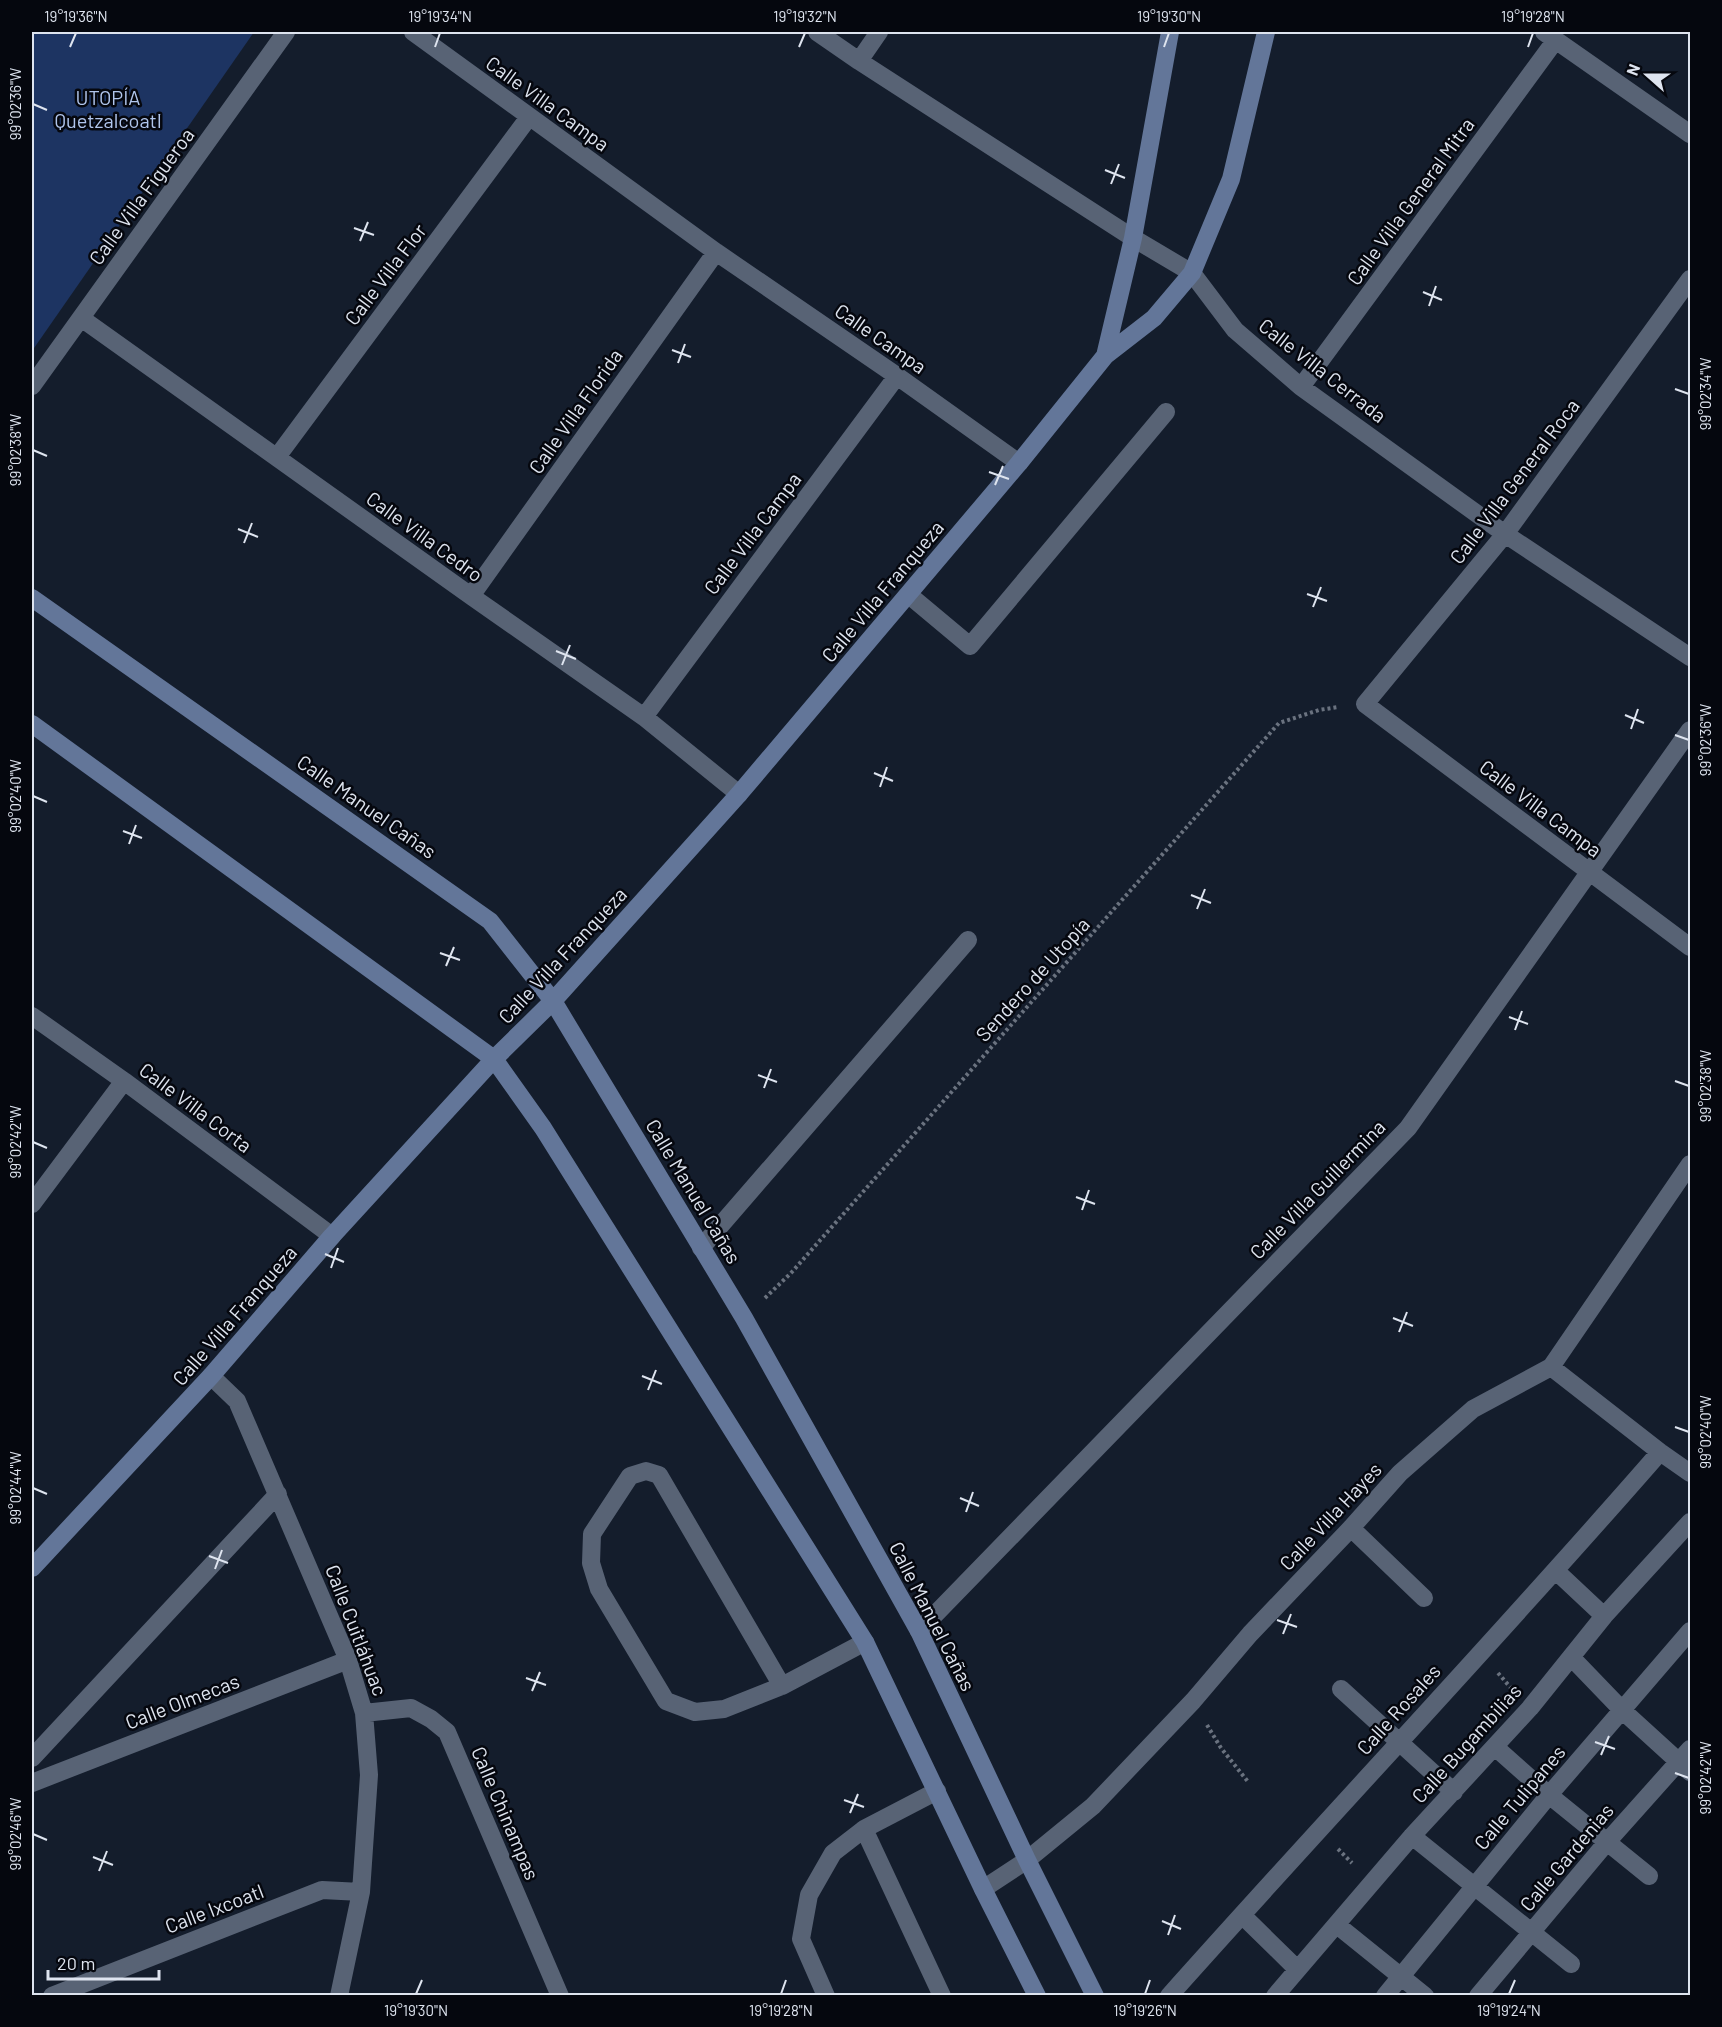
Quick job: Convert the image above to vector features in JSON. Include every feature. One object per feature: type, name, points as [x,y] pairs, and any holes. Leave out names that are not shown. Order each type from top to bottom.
[{"type":"street","name":"Calle Villa Figueroa","points":[[32,386],[286,32]]},
{"type":"street","name":"Calle Villa Campa","points":[[413,32],[716,252]]},
{"type":"street","name":"Calle Villa Cerrada","points":[[817,32],[1133,238],[1192,273],[1235,330],[1301,387],[1505,534],[1690,657]]},
{"type":"street","points":[[859,61],[879,32]]},
{"type":"street","name":"Calle Villa Franqueza","points":[[1105,356],[1133,238],[1170,32]]},
{"type":"street","name":"Calle Villa Franqueza","points":[[34,1562],[212,1376],[332,1236],[494,1059],[553,1001],[739,794],[909,595],[1105,356],[1154,318],[1192,273],[1231,178],[1266,32]]},
{"type":"street","points":[[1549,36],[1690,134]]},
{"type":"street","name":"Calle Villa General Mitra","points":[[1301,387],[1549,36]]},
{"type":"street","name":"Calle Villa Flor","points":[[277,458],[529,117]]},
{"type":"street","name":"Calle Campa","points":[[716,252],[1019,463]]},
{"type":"street","name":"Calle Villa Florida","points":[[471,596],[716,252]]},
{"type":"street","name":"Calle Villa General Roca","points":[[1365,704],[1505,534],[1690,279]]},
{"type":"street","name":"Calle Villa Cedro","points":[[81,318],[644,717],[739,794]]},
{"type":"street","name":"Calle Villa Campa","points":[[644,717],[897,376]]},
{"type":"street","points":[[909,595],[970,646],[1166,412]]},
{"type":"street","name":"Calle Manuel Cañas","points":[[32,598],[490,921],[553,1001],[744,1318],[919,1631],[1027,1860],[1095,1995]]},
{"type":"street","name":"Calle Villa Campa","points":[[1365,704],[1690,947]]},
{"type":"street","points":[[32,724],[494,1059],[543,1128],[865,1642],[983,1889],[1037,1995]]},
{"type":"street","name":"Calle Villa Guillermina","points":[[919,1631],[1408,1128],[1690,730]]},
{"type":"street","points":[[701,1248],[968,939]]},
{"type":"street","name":"Calle Villa Corta","points":[[32,1016],[124,1081],[332,1236]]},
{"type":"street","points":[[32,1204],[124,1081]]},
{"type":"street","name":"Calle Villa Hayes","points":[[983,1889],[1027,1860],[1093,1806],[1193,1701],[1250,1634],[1400,1473],[1473,1409],[1551,1367],[1690,1164]]},
{"type":"street","points":[[1551,1367],[1690,1473]]},
{"type":"street","name":"Calle Cuitláhuac","points":[[212,1376],[237,1401],[348,1660],[364,1713],[369,1774],[362,1892],[339,1995]]},
{"type":"street","name":"Calle Rosales","points":[[1169,1995],[1556,1571],[1660,1452]]},
{"type":"street","points":[[782,1686],[659,1475],[646,1471],[630,1476],[592,1534],[591,1563],[599,1589],[666,1701],[695,1712],[724,1709],[782,1686],[865,1642]]},
{"type":"street","points":[[32,1758],[278,1494]]},
{"type":"street","name":"Calle Bugambilias","points":[[1275,1995],[1412,1836],[1530,1707],[1604,1616],[1690,1522]]},
{"type":"street","points":[[1351,1528],[1424,1598]]},
{"type":"street","points":[[1556,1571],[1604,1616]]},
{"type":"street","name":"Calle Tulipanes","points":[[1384,1995],[1549,1795],[1690,1631]]},
{"type":"street","points":[[1572,1658],[1623,1711],[1685,1768]]},
{"type":"street","name":"Calle Olmecas","points":[[32,1783],[348,1660]]},
{"type":"street","points":[[1341,1689],[1454,1792]]},
{"type":"street","name":"Calle Chinampas","points":[[364,1713],[411,1708],[431,1719],[447,1732],[560,1995]]},
{"type":"street","points":[[1495,1746],[1549,1795],[1649,1876]]},
{"type":"street","name":"Calle Gardenias","points":[[1478,1995],[1607,1842],[1685,1768],[1690,1749]]},
{"type":"street","points":[[826,1995],[801,1939],[809,1895],[833,1853],[864,1829],[937,1791]]},
{"type":"street","points":[[864,1829],[942,1995]]},
{"type":"street","points":[[1412,1836],[1571,1964]]},
{"type":"street","name":"Calle Ixcoatl","points":[[52,1995],[322,1890],[362,1892]]},
{"type":"street","points":[[1242,1914],[1297,1969]]},
{"type":"street","points":[[1337,1925],[1425,1995]]},
{"type":"path","name":"Sendero de Utopía","points":[[744,1318],[791,1273],[1279,723],[1319,710],[1365,704]]},
{"type":"path","points":[[1479,1653],[1530,1707]]},
{"type":"path","points":[[1193,1701],[1221,1748],[1249,1783]]},
{"type":"path","points":[[1318,1830],[1372,1882]]},
{"type":"green space","name":"UTOPÍA Quetzalcoatl","points":[[32,32],[254,32],[32,351]]}]
